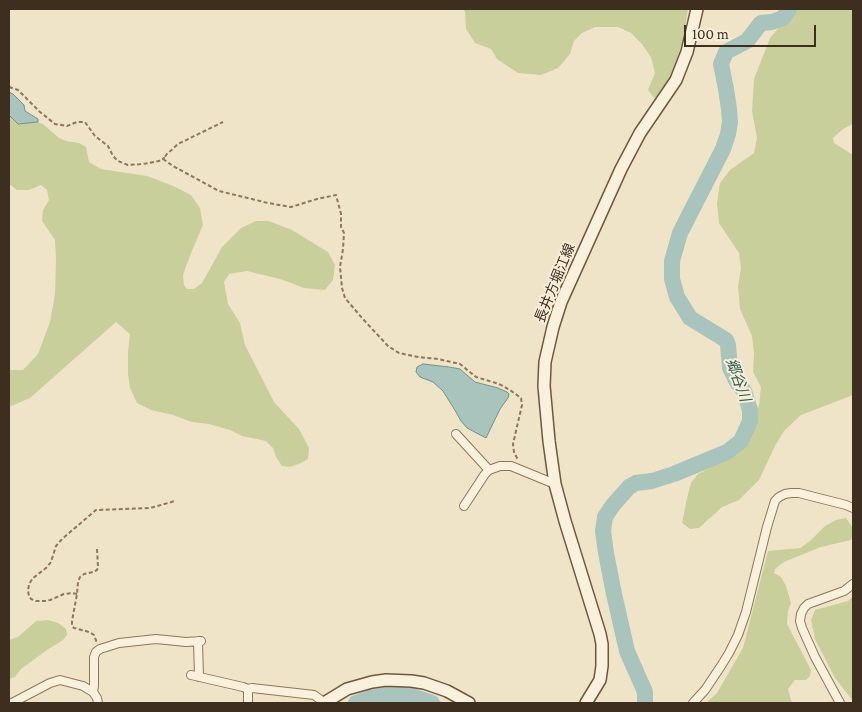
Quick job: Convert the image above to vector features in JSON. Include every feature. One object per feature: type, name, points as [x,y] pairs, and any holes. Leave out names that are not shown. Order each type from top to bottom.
[{"type":"main road","name":"長井方堀江線","points":[[586,703],[600,680],[602,644],[565,521],[556,484],[548,441],[544,386],[545,362],[553,326],[561,302],[621,169],[640,133],[676,80],[687,52],[697,9]]},
{"type":"main road","points":[[324,703],[360,685],[398,680],[430,685],[448,691],[469,703]]},
{"type":"street","points":[[456,434],[490,470]]},
{"type":"street","points":[[464,506],[485,474],[500,466],[511,466],[556,484]]},
{"type":"street","points":[[693,703],[705,690],[729,654],[738,634],[746,612],[767,527],[779,497],[785,494],[799,493],[853,508]]},
{"type":"street","points":[[840,703],[815,657],[800,621],[801,614],[808,604],[844,591],[853,584]]},
{"type":"street","points":[[92,692],[94,686],[94,656],[100,649],[119,643],[156,639],[186,642],[199,641],[195,676],[248,689],[314,695],[324,703]]},
{"type":"street","points":[[12,703],[50,682],[60,680],[83,686],[92,692],[97,698],[98,703]]},
{"type":"street","points":[[248,689],[248,703]]},
{"type":"path","points":[[9,87],[24,94],[40,112],[55,124],[67,126],[77,122],[85,122],[95,136],[108,146],[114,156],[123,164],[132,165],[159,161],[178,144],[223,122]]},
{"type":"path","points":[[163,159],[220,191],[268,203],[291,207],[336,195],[342,214],[344,233],[340,278],[345,298],[388,346],[408,355],[460,364],[476,377],[499,384],[522,398],[513,444],[516,457],[520,462]]},
{"type":"path","points":[[77,594],[64,594],[44,601],[36,601],[28,596],[33,578],[51,562],[56,546],[62,539],[96,510],[150,508],[175,501]]},
{"type":"path","points":[[97,549],[97,570],[84,574],[78,582],[72,626],[86,630],[94,635],[100,649]]},
{"type":"green space","points":[[461,9],[688,9],[682,45],[671,75],[661,94],[654,98],[648,90],[655,73],[651,57],[631,33],[618,27],[595,27],[582,33],[574,41],[570,54],[558,68],[541,75],[518,73],[497,59],[491,49],[475,43],[466,29],[465,11]]},
{"type":"green space","points":[[786,9],[853,9],[853,124],[843,129],[833,138],[834,143],[853,155],[853,395],[801,415],[784,431],[759,480],[739,500],[722,507],[699,528],[690,529],[682,523],[691,483],[698,474],[738,453],[747,444],[759,405],[761,387],[753,372],[754,353],[752,336],[740,309],[738,286],[741,268],[739,253],[719,223],[717,204],[720,183],[730,170],[754,153],[757,138],[752,111],[754,79],[770,38],[781,25]]},
{"type":"green space","points":[[9,115],[18,124],[38,122],[59,138],[79,143],[86,147],[89,162],[101,169],[147,176],[191,195],[200,208],[203,225],[183,275],[184,285],[187,289],[194,289],[202,283],[222,247],[241,228],[256,221],[269,221],[292,230],[328,252],[335,265],[333,280],[325,290],[304,288],[280,279],[247,271],[229,274],[224,282],[228,304],[240,323],[245,345],[274,402],[299,429],[309,448],[308,459],[290,467],[282,466],[273,448],[266,441],[242,436],[230,430],[209,424],[192,422],[151,410],[137,403],[130,388],[128,374],[130,334],[116,322],[30,398],[9,407],[9,370],[23,370],[38,354],[50,322],[55,294],[56,260],[55,240],[42,221],[43,210],[49,200],[47,190],[41,185],[29,190],[17,190],[9,184]]},
{"type":"green space","points":[[846,518],[853,528],[851,540],[821,547],[784,562],[775,569],[774,573],[781,577],[786,586],[791,603],[787,624],[811,670],[810,676],[806,680],[795,680],[788,689],[792,703],[706,703],[717,693],[743,648],[768,551],[800,548],[825,526],[836,520]]},
{"type":"green space","points":[[853,596],[853,701],[835,678],[815,639],[811,620],[815,610],[848,601]]},
{"type":"green space","points":[[48,620],[58,623],[66,629],[67,635],[63,640],[21,669],[15,677],[9,679],[9,640],[18,637],[36,621]]},
{"type":"green space","points":[[397,693],[426,696],[443,703],[351,703],[367,697]]},
{"type":"water","points":[[9,92],[24,105],[25,111],[38,119],[38,122],[18,124],[9,115]]},
{"type":"water","points":[[423,364],[460,369],[475,382],[498,388],[509,394],[486,438],[467,428],[443,391],[433,382],[420,377],[416,372],[417,367]]},
{"type":"waterway","name":"郷谷川","points":[[645,703],[645,692],[627,651],[614,594],[603,531],[605,517],[629,487],[636,483],[652,481],[674,474],[727,452],[741,441],[750,421],[750,410],[744,391],[730,368],[726,340],[690,318],[677,297],[672,279],[672,261],[680,233],[723,149],[728,134],[730,122],[729,109],[721,64],[726,52],[747,41],[761,23],[783,18],[789,9]]},
{"type":"waterway","name":"郷谷川","points":[[356,703],[370,698],[393,694],[412,696],[432,703]]}]
